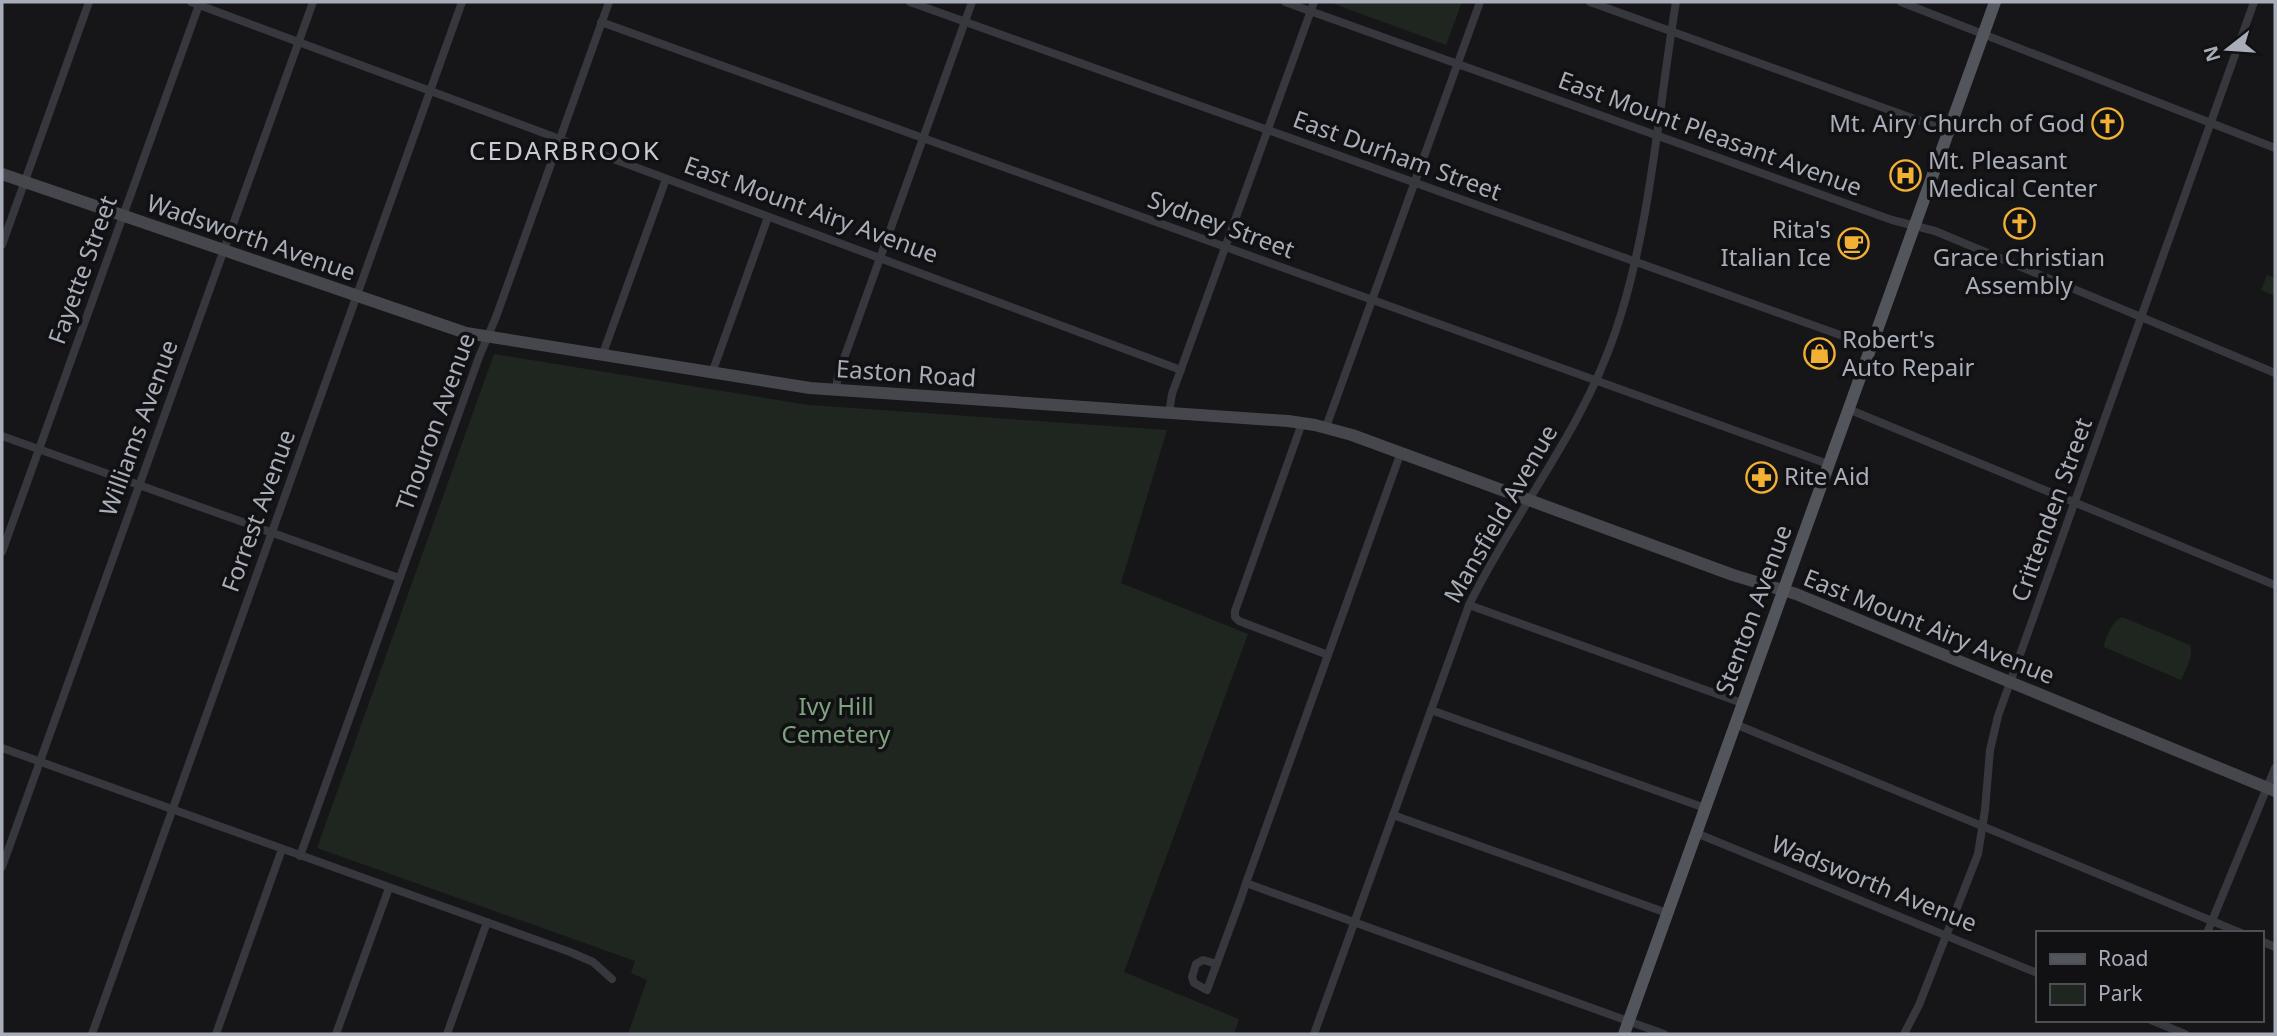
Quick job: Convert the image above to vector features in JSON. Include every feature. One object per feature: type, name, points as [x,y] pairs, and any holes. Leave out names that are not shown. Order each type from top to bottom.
[{"type":"main road","name":"Stenton Avenue","points":[[1624,1034],[1994,2]]},
{"type":"main road","name":"Wadsworth Avenue","points":[[2,174],[453,330],[487,337]]},
{"type":"main road","name":"Easton Road","points":[[487,337],[836,390],[1302,423],[1326,427]]},
{"type":"main road","name":"East Mount Airy Avenue","points":[[1326,427],[1401,452],[1733,575],[1783,590],[2271,790]]},
{"type":"street","points":[[2,245],[89,2]]},
{"type":"street","name":"Williams Avenue","points":[[2,867],[313,2]]},
{"type":"street","name":"Forrest Avenue","points":[[92,1034],[462,2]]},
{"type":"street","name":"Thouron Avenue","points":[[300,856],[609,2]]},
{"type":"street","name":"East Durham Street","points":[[910,2],[1871,346]]},
{"type":"street","points":[[836,390],[838,375],[972,2]]},
{"type":"street","name":"East Mount Pleasant Avenue","points":[[1285,2],[1312,6],[1457,64],[1892,220],[1935,231],[2275,373]]},
{"type":"street","points":[[1326,427],[1480,2]]},
{"type":"street","points":[[1590,2],[1948,131]]},
{"type":"street","name":"Mansfield Avenue","points":[[1314,1034],[1469,605],[1568,436],[1616,331],[1635,262],[1676,2]]},
{"type":"street","points":[[1901,2],[2275,148]]},
{"type":"street","name":"Crittenden Street","points":[[1903,1034],[1919,1005],[1974,869],[1983,826],[1992,738],[2010,682],[2254,2]]},
{"type":"street","name":"East Mount Airy Avenue","points":[[196,3],[1181,370]]},
{"type":"street","name":"Fayette Street","points":[[2,552],[123,216],[196,3]]},
{"type":"street","points":[[1168,413],[1312,6]]},
{"type":"street","name":"Sydney Street","points":[[601,22],[1828,464]]},
{"type":"street","points":[[602,356],[666,179]]},
{"type":"street","points":[[712,373],[768,217]]},
{"type":"street","points":[[1848,409],[2275,585]]},
{"type":"street","points":[[1302,423],[1235,617],[1239,621],[1328,655]]},
{"type":"street","points":[[2,436],[399,578]]},
{"type":"street","points":[[1217,964],[1203,960],[1194,967],[1194,983],[1208,990],[1401,452]]},
{"type":"street","points":[[1469,605],[1742,703]]},
{"type":"street","points":[[1431,710],[1705,808]]},
{"type":"street","points":[[1735,724],[2236,931]]},
{"type":"street","points":[[2,748],[593,962],[611,979]]},
{"type":"street","points":[[2208,931],[2271,790],[2275,768]]},
{"type":"street","points":[[1393,815],[1667,913]]},
{"type":"street","name":"Wadsworth Avenue","points":[[1696,833],[2036,974]]},
{"type":"street","points":[[216,1034],[282,849]]},
{"type":"street","points":[[1246,883],[1664,1034]]},
{"type":"street","points":[[335,1034],[389,888]]},
{"type":"street","points":[[447,1034],[487,922]]},
{"type":"street","points":[[2170,1024],[2185,1034]]},
{"type":"green space","points":[[1329,2],[1462,2],[1446,45]]},
{"type":"green space","points":[[2267,275],[2275,278],[2275,296],[2261,290]]},
{"type":"green space","name":"Ivy Hill Cemetery","points":[[494,354],[809,405],[1167,430],[1121,583],[1248,634],[1124,972],[1239,1019],[1234,1034],[628,1034],[647,980],[631,973],[635,961],[317,848]]},
{"type":"green space","points":[[2122,617],[2190,645],[2190,658],[2181,680],[2104,647],[2110,630]]},
{"type":"place","name":"Mt. Airy Church of God","points":[[2108,124]]},
{"type":"place","name":"Mt. Pleasant Medical Center","points":[[1905,175]]},
{"type":"place","name":"Grace Christian Assembly","points":[[2019,224]]},
{"type":"place","name":"Rita's Italian Ice","points":[[1854,244]]},
{"type":"place","name":"Robert's Auto Repair","points":[[1819,354]]},
{"type":"place","name":"Rite Aid","points":[[1761,477]]},
{"type":"district","name":"CEDARBROOK","points":[[565,151]]}]
